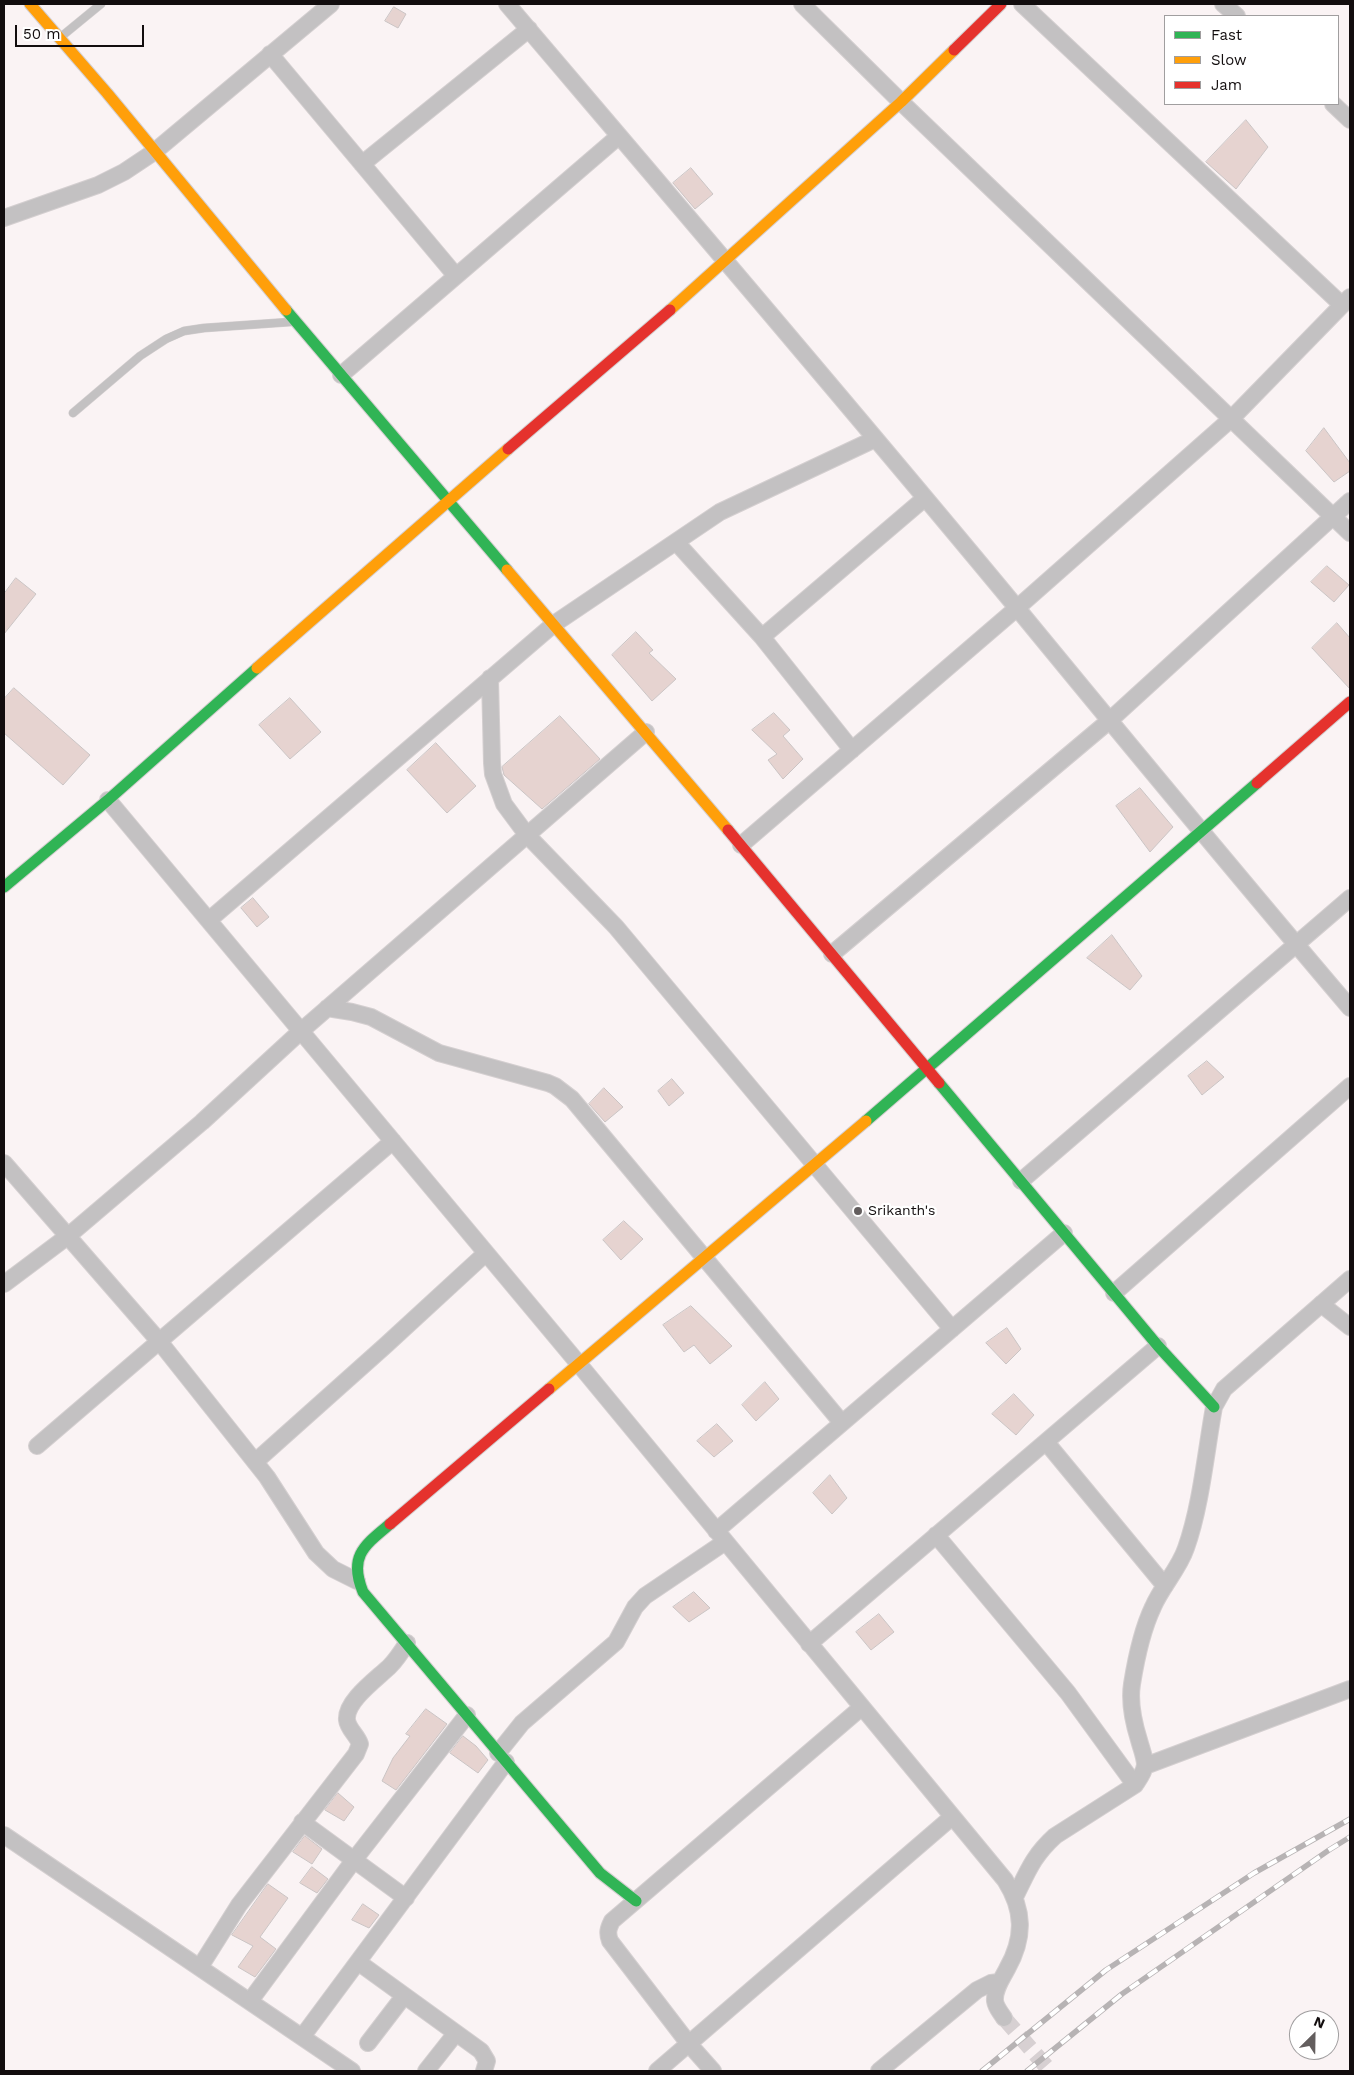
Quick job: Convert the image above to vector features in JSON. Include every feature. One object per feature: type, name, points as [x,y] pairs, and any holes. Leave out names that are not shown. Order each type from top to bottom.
[{"type":"street","points":[[30,4],[107,93],[296,322],[742,845],[1158,1346],[1214,1407]]},
{"type":"street","points":[[4,218],[98,184],[124,172],[154,152],[331,4]]},
{"type":"street","points":[[507,4],[876,439],[1201,833],[1350,1008]]},
{"type":"street","points":[[802,4],[901,102],[1350,533]]},
{"type":"street","points":[[4,887],[108,800],[448,500],[725,260],[901,102],[1001,4]]},
{"type":"street","points":[[742,845],[1017,608],[1231,419],[1346,301],[1022,4]]},
{"type":"street","points":[[1223,4],[1236,15]]},
{"type":"street","points":[[362,164],[529,29]]},
{"type":"street","points":[[270,54],[456,276]]},
{"type":"street","points":[[1334,105],[1350,120]]},
{"type":"street","points":[[341,375],[619,136]]},
{"type":"street","points":[[209,920],[554,624],[732,506],[876,439]]},
{"type":"street","points":[[762,637],[925,498]]},
{"type":"street","points":[[832,954],[1109,721],[1334,518],[1350,501]]},
{"type":"street","points":[[676,542],[762,637],[852,750]]},
{"type":"street","points":[[490,678],[493,774],[504,804],[527,834],[616,927],[952,1329]]},
{"type":"street","points":[[636,1901],[600,1873],[363,1592],[357,1581],[358,1561],[364,1546],[927,1068],[1201,833],[1350,702]]},
{"type":"street","points":[[4,1284],[68,1236],[202,1122],[326,1008],[646,732]]},
{"type":"street","points":[[108,800],[578,1363],[1005,1880],[1015,1897],[1020,1912],[1019,1939],[1015,1953],[999,1982],[996,1993],[995,2002],[1004,2018]]},
{"type":"street","points":[[1020,1181],[1350,898]]},
{"type":"street","points":[[326,1008],[362,1014],[439,1053],[556,1086],[572,1099],[842,1423]]},
{"type":"street","points":[[1114,1293],[1350,1086]]},
{"type":"street","points":[[37,1446],[393,1142]]},
{"type":"street","points":[[4,1163],[159,1341],[267,1478],[316,1552],[332,1569],[357,1581]]},
{"type":"street","points":[[302,2037],[406,1898],[502,1757],[522,1723],[616,1642],[634,1608],[645,1596],[721,1536],[842,1423],[1064,1233]]},
{"type":"street","points":[[255,1462],[486,1253]]},
{"type":"street","points":[[1015,1897],[1034,1857],[1055,1836],[1135,1785],[1142,1774],[1145,1766],[1130,1702],[1132,1685],[1152,1608],[1186,1548],[1200,1488],[1214,1407],[1224,1389],[1350,1279]]},
{"type":"street","points":[[1321,1304],[1350,1327]]},
{"type":"street","points":[[809,1644],[1158,1346]]},
{"type":"street","points":[[1046,1442],[1165,1586]]},
{"type":"street","points":[[936,1535],[1068,1693],[1135,1785]]},
{"type":"street","points":[[200,1967],[238,1905],[359,1748],[359,1740],[348,1725],[347,1719],[350,1707],[357,1697],[392,1665],[407,1644]]},
{"type":"street","points":[[1145,1766],[1350,1689]]},
{"type":"street","points":[[713,2071],[689,2044],[610,1941],[608,1927],[612,1921],[862,1707]]},
{"type":"street","points":[[250,2001],[354,1860],[467,1715]]},
{"type":"street","points":[[657,2071],[952,1817]]},
{"type":"street","points":[[302,1822],[406,1898]]},
{"type":"street","points":[[4,1835],[352,2071]]},
{"type":"street","points":[[358,1962],[485,2056],[487,2061],[484,2071]]},
{"type":"street","points":[[879,2071],[977,1990],[991,1983],[999,1982]]},
{"type":"street","points":[[368,2043],[404,1996]]},
{"type":"street","points":[[426,2071],[456,2033]]},
{"type":"lane","points":[[60,38],[100,4]]},
{"type":"lane","points":[[73,413],[140,356],[166,338],[184,331],[204,328],[296,322]]},
{"type":"building","points":[[394,7],[406,14],[398,28],[385,21]]},
{"type":"building","points":[[1246,120],[1268,147],[1236,189],[1206,162]]},
{"type":"building","points":[[691,168],[713,194],[695,209],[673,183]]},
{"type":"building","points":[[1324,428],[1350,463],[1350,471],[1334,482],[1306,451]]},
{"type":"building","points":[[1327,566],[1349,585],[1334,602],[1311,582]]},
{"type":"building","points":[[16,578],[36,594],[4,634],[4,594]]},
{"type":"building","points":[[1337,623],[1350,638],[1350,689],[1312,648]]},
{"type":"building","points":[[636,632],[653,650],[649,653],[676,679],[652,701],[612,655]]},
{"type":"building","points":[[14,688],[90,755],[63,785],[4,733],[4,699]]},
{"type":"building","points":[[290,698],[321,732],[290,759],[259,725]]},
{"type":"building","points":[[774,713],[790,730],[783,736],[803,759],[783,779],[768,760],[777,754],[752,730]]},
{"type":"building","points":[[560,716],[600,759],[542,809],[504,775],[502,767]]},
{"type":"building","points":[[436,743],[476,786],[447,813],[407,770]]},
{"type":"building","points":[[1140,788],[1173,827],[1150,852],[1116,806]]},
{"type":"building","points":[[253,898],[269,917],[257,927],[241,908]]},
{"type":"building","points":[[1112,935],[1142,976],[1130,990],[1087,958]]},
{"type":"building","points":[[1207,1061],[1224,1077],[1202,1095],[1188,1076]]},
{"type":"building","points":[[672,1079],[684,1093],[669,1106],[658,1091]]},
{"type":"building","points":[[604,1088],[623,1107],[605,1122],[589,1104]]},
{"type":"building","points":[[624,1221],[643,1239],[621,1260],[603,1240]]},
{"type":"building","points":[[691,1306],[732,1346],[710,1364],[694,1345],[684,1352],[663,1325]]},
{"type":"building","points":[[1007,1328],[1021,1349],[1006,1364],[986,1343]]},
{"type":"building","points":[[765,1382],[779,1399],[756,1421],[742,1405]]},
{"type":"building","points":[[1014,1394],[1034,1415],[1016,1435],[992,1414]]},
{"type":"building","points":[[717,1424],[733,1441],[714,1457],[697,1441]]},
{"type":"building","points":[[830,1475],[847,1498],[832,1514],[813,1493]]},
{"type":"building","points":[[694,1592],[710,1608],[689,1622],[673,1607]]},
{"type":"building","points":[[879,1614],[894,1632],[871,1650],[856,1632]]},
{"type":"building","points":[[426,1709],[447,1724],[396,1790],[382,1781],[393,1758],[410,1736],[406,1734]]},
{"type":"building","points":[[463,1736],[476,1746],[488,1760],[478,1773],[450,1753]]},
{"type":"building","points":[[338,1793],[354,1807],[344,1821],[325,1810]]},
{"type":"building","points":[[305,1836],[322,1849],[312,1864],[293,1852]]},
{"type":"building","points":[[312,1867],[328,1879],[317,1893],[300,1883]]},
{"type":"building","points":[[268,1884],[288,1898],[260,1937],[276,1949],[255,1977],[238,1967],[253,1946],[232,1935]]},
{"type":"building","points":[[363,1904],[379,1915],[369,1928],[352,1920]]},
{"type":"tunnel","points":[[1004,2018],[1050,2071]]},
{"type":"railway","points":[[982,2071],[1106,1970],[1254,1873],[1350,1819]]},
{"type":"railway","points":[[1027,2071],[1122,1994],[1350,1837]]},
{"type":"traffic: fast","points":[[286,310],[507,570]]},
{"type":"traffic: fast","points":[[4,887],[108,800],[257,668]]},
{"type":"traffic: fast","points":[[866,1121],[1257,783]]},
{"type":"traffic: fast","points":[[939,1083],[1158,1346],[1214,1407]]},
{"type":"traffic: fast","points":[[390,1524],[373,1538],[358,1560],[357,1569],[363,1592],[600,1873],[636,1901]]},
{"type":"traffic: slow","points":[[30,4],[107,93],[286,310]]},
{"type":"traffic: slow","points":[[670,310],[901,102],[954,50]]},
{"type":"traffic: slow","points":[[257,668],[508,449]]},
{"type":"traffic: slow","points":[[507,570],[728,830]]},
{"type":"traffic: slow","points":[[549,1389],[866,1121]]},
{"type":"traffic: jam","points":[[954,50],[1001,4]]},
{"type":"traffic: jam","points":[[508,449],[670,310]]},
{"type":"traffic: jam","points":[[1257,783],[1350,702]]},
{"type":"traffic: jam","points":[[728,830],[939,1083]]},
{"type":"traffic: jam","points":[[390,1524],[549,1389]]},
{"type":"place","name":"Srikanth's","points":[[858,1211]]}]
